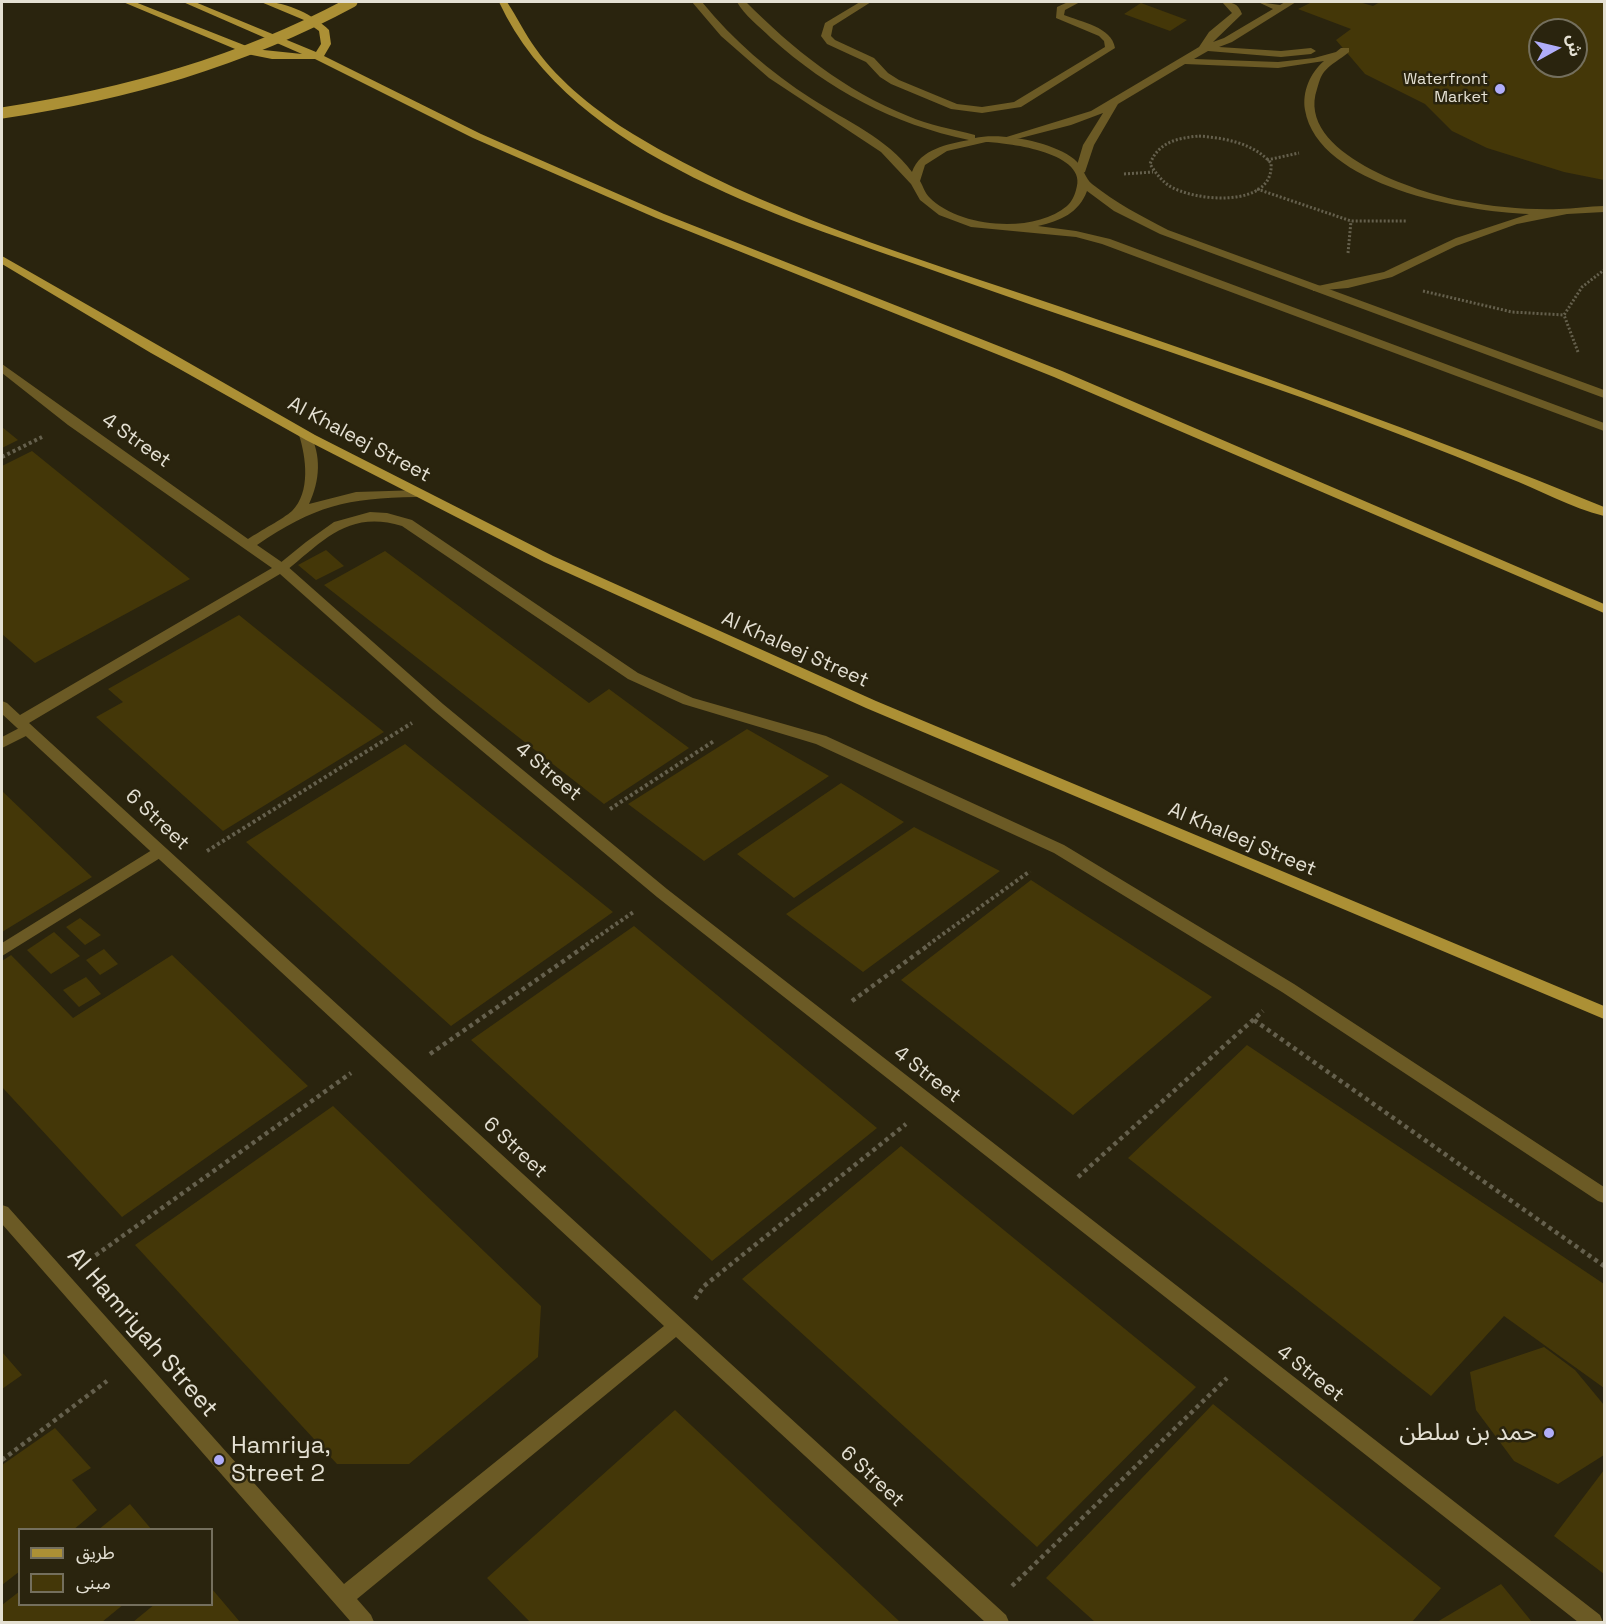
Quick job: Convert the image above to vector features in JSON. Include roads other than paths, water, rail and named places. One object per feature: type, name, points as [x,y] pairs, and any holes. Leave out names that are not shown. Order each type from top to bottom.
[{"type":"main road","points":[[128,2],[251,52],[295,58],[318,57]]},
{"type":"main road","points":[[188,2],[318,57],[457,126],[567,176],[670,220],[1058,374],[1605,609]]},
{"type":"main road","points":[[266,2],[307,18],[324,30],[326,44],[318,57]]},
{"type":"main road","points":[[2,113],[123,90],[216,63],[297,31],[352,2]]},
{"type":"main road","points":[[503,2],[524,40],[543,65],[568,90],[633,139],[718,184],[979,283],[1335,406],[1605,512]]},
{"type":"main road","name":"Al Khaleej Street","points":[[2,259],[96,317],[305,435],[416,493],[625,595],[790,670],[1605,1013]]},
{"type":"street","points":[[697,2],[744,53],[781,83],[881,146],[904,165],[914,181],[917,192],[925,202],[952,219],[992,227],[1013,227],[1033,225],[1065,213],[1082,194],[1084,153],[1092,134],[1118,100]]},
{"type":"street","points":[[741,2],[770,33],[810,66],[858,97],[914,124],[948,133],[986,139],[1005,139],[1043,147],[1059,154],[1099,197],[1139,221],[1605,394]]},
{"type":"street","points":[[866,2],[828,25],[826,36],[831,42],[870,60],[884,75],[895,82],[956,107],[982,110],[1017,105],[1110,48],[1109,40],[1103,34],[1059,16],[1060,9],[1075,2]]},
{"type":"street","points":[[1203,49],[1213,34],[1237,14],[1235,8],[1226,2]]},
{"type":"street","points":[[1262,2],[1280,8]]},
{"type":"street","points":[[1005,139],[1067,123],[1118,100],[1203,49],[1228,40],[1291,2]]},
{"type":"street","points":[[1203,49],[1281,54],[1342,47]]},
{"type":"street","points":[[1182,61],[1287,64],[1316,60],[1342,47]]},
{"type":"street","points":[[1342,47],[1318,72],[1308,95],[1312,120],[1329,146],[1360,169],[1402,188],[1450,202],[1503,210],[1555,212],[1605,209]]},
{"type":"street","points":[[914,181],[920,166],[934,152],[958,144],[986,139]]},
{"type":"street","points":[[1317,289],[1373,279],[1397,271],[1459,240],[1504,224],[1555,212]]},
{"type":"street","points":[[1013,227],[1076,234],[1106,241],[1605,427]]},
{"type":"street","name":"4 Street","points":[[2,368],[72,422],[281,568],[438,707],[662,893],[1593,1623]]},
{"type":"street","points":[[297,513],[306,501],[313,466],[305,435]]},
{"type":"street","points":[[248,545],[297,513],[318,505],[358,496],[416,493]]},
{"type":"street","points":[[2,743],[23,725],[281,568],[339,525],[358,516],[375,514],[391,516],[407,523],[633,676],[688,701],[821,740],[1059,849],[1288,988],[1605,1196]]},
{"type":"street","name":"6 Street","points":[[2,706],[992,1617]]},
{"type":"street","points":[[2,950],[160,851]]},
{"type":"street","name":"Al Hamriyah Street","points":[[2,1212],[364,1623]]},
{"type":"street","points":[[342,1598],[677,1326]]},
{"type":"place","name":"Waterfront Market","points":[[1500,89]]},
{"type":"place","name":"حمد بن سلطن","points":[[1549,1433]]},
{"type":"place","name":"Hamriya, Street 2","points":[[219,1460]]}]
